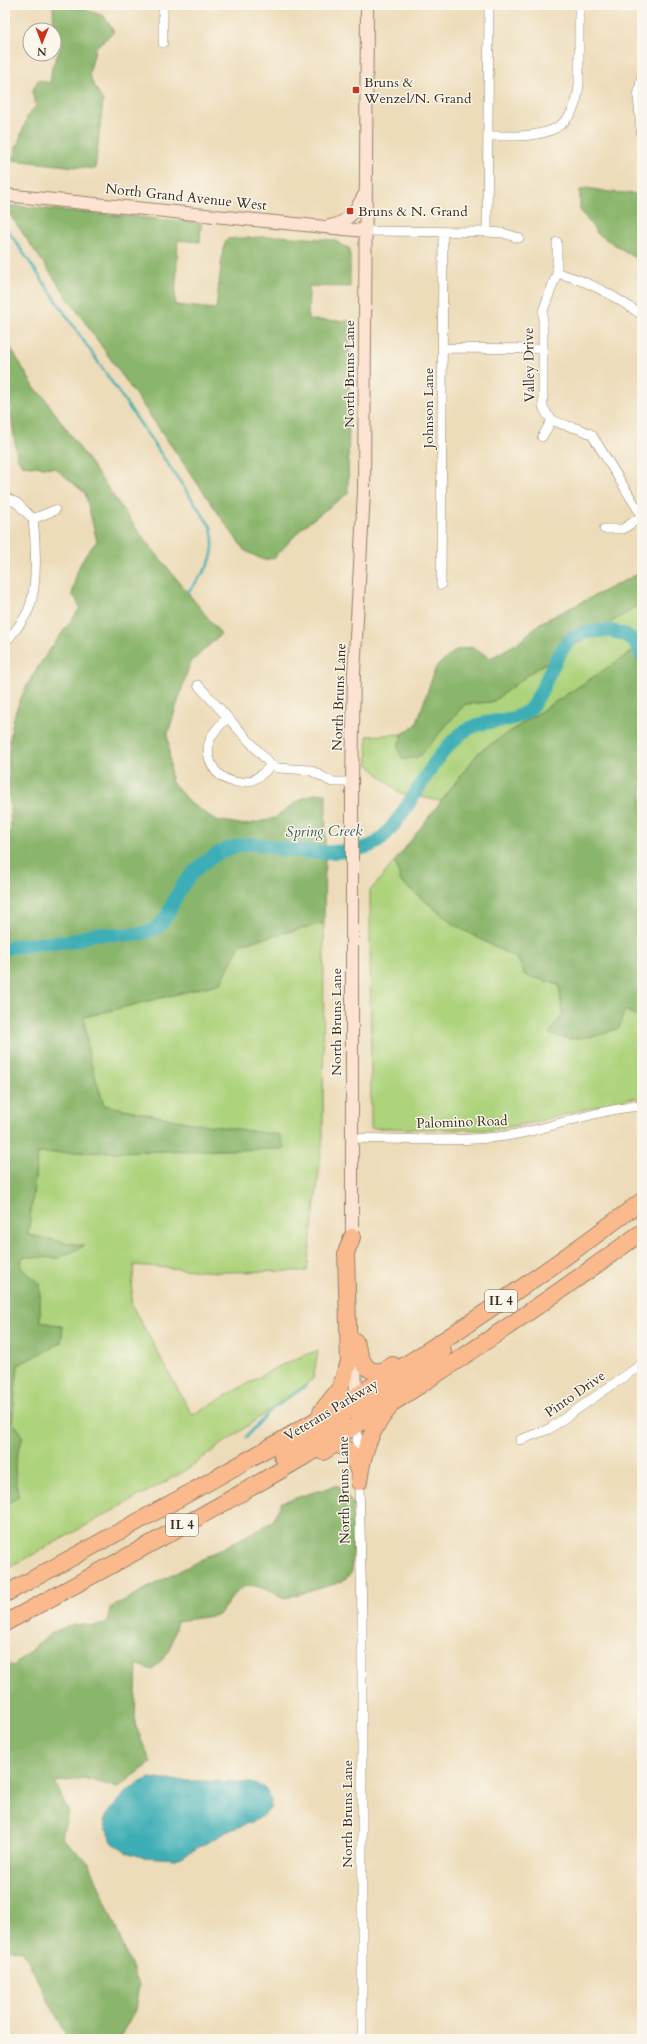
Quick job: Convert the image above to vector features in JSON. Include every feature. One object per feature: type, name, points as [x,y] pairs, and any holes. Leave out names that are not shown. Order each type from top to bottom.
[{"type":"highway","name":"Veterans Parkway","points":[[5,1594],[202,1486],[356,1396],[515,1292],[642,1201]]},
{"type":"highway","points":[[574,1281],[642,1222]]},
{"type":"highway","name":"Veterans Parkway","points":[[5,1623],[226,1501],[394,1402],[574,1281],[642,1232]]},
{"type":"highway","points":[[313,1421],[337,1392],[347,1371],[349,1362],[346,1253],[352,1237]]},
{"type":"highway","points":[[357,1424],[364,1409],[487,1318],[515,1292]]},
{"type":"highway","points":[[355,1341],[365,1366],[369,1370],[378,1372],[387,1368],[458,1322],[497,1303]]},
{"type":"highway","points":[[173,1530],[222,1495],[341,1417],[350,1409],[356,1396]]},
{"type":"highway","points":[[358,1476],[365,1447],[370,1436],[394,1402]]},
{"type":"highway","points":[[226,1501],[251,1495],[334,1445],[340,1445],[348,1449],[358,1476]]},
{"type":"main road","name":"North Bruns Lane","points":[[357,1424],[351,1138],[351,826],[354,673],[364,492],[367,5]]},
{"type":"main road","points":[[327,227],[337,225],[353,214],[365,193]]},
{"type":"main road","name":"North Grand Avenue West","points":[[5,194],[365,231]]},
{"type":"street","points":[[163,5],[163,43]]},
{"type":"street","points":[[487,232],[489,5]]},
{"type":"street","points":[[488,136],[537,136],[557,126],[574,110],[579,84],[579,5]]},
{"type":"street","points":[[642,75],[638,96],[642,140]]},
{"type":"street","points":[[365,231],[487,232],[503,233],[519,238]]},
{"type":"street","name":"Johnson Lane","points":[[441,585],[443,232]]},
{"type":"street","name":"Valley Drive","points":[[552,420],[546,415],[543,406],[543,311],[557,273],[557,242]]},
{"type":"street","points":[[557,273],[603,289],[642,315]]},
{"type":"street","points":[[443,348],[543,349]]},
{"type":"street","points":[[542,437],[552,420],[584,429],[592,435],[642,516],[623,529],[604,529]]},
{"type":"street","points":[[5,497],[17,503],[34,519],[36,539],[32,600],[28,612],[5,643]]},
{"type":"street","points":[[34,519],[55,510]]},
{"type":"street","points":[[198,685],[271,765],[278,768],[310,770],[332,782],[352,782]]},
{"type":"street","points":[[227,718],[212,736],[209,744],[209,760],[218,774],[226,780],[242,783],[251,781],[263,774],[271,765]]},
{"type":"street","name":"Palomino Road","points":[[351,1138],[484,1138],[534,1130],[603,1113],[642,1106]]},
{"type":"street","name":"Pinto Drive","points":[[520,1440],[549,1428],[642,1365]]},
{"type":"street","name":"North Bruns Lane","points":[[357,1424],[362,1616],[362,2039]]},
{"type":"green space","points":[[5,5],[10,5],[10,22],[5,55]]},
{"type":"green space","points":[[53,5],[78,7],[104,16],[114,32],[96,47],[89,74],[103,101],[95,169],[12,160],[28,115],[36,106],[32,92],[38,80],[50,83],[52,67],[54,62],[62,62],[62,22],[54,22]]},
{"type":"green space","points":[[587,188],[609,192],[642,194],[642,262],[598,234],[580,210],[580,190]]},
{"type":"green space","points":[[5,205],[201,223],[200,242],[178,240],[175,305],[216,309],[223,249],[227,239],[280,236],[333,240],[350,249],[350,287],[309,286],[308,320],[350,321],[348,493],[304,526],[274,558],[263,560],[244,550],[5,208]]},
{"type":"green space","points":[[5,338],[37,392],[41,393],[138,531],[221,634],[190,663],[168,733],[171,781],[190,803],[216,820],[245,825],[275,818],[299,800],[314,794],[326,793],[324,923],[240,944],[221,983],[84,1017],[89,1057],[104,1105],[186,1122],[280,1135],[285,1149],[38,1153],[28,1235],[84,1246],[59,1258],[23,1257],[20,1267],[40,1284],[40,1321],[63,1327],[61,1343],[18,1365],[12,1422],[22,1437],[15,1463],[18,1497],[5,1507],[5,840],[11,829],[9,784],[10,736],[17,708],[29,682],[45,656],[80,608],[76,599],[72,595],[75,578],[82,560],[97,541],[85,493],[55,468],[22,465],[17,458],[10,405],[5,402]]},
{"type":"green space","points":[[642,572],[642,603],[533,671],[492,702],[465,704],[420,756],[403,760],[398,748],[402,734],[416,725],[436,667],[456,650],[471,647],[491,658],[519,642],[540,623]]},
{"type":"green space","points":[[642,603],[642,645],[479,752],[441,801],[400,793],[368,765],[367,736],[402,734],[398,748],[444,727],[465,704],[492,702],[533,671]]},
{"type":"green space","points":[[642,645],[642,1019],[625,1010],[619,1028],[597,1036],[570,1039],[549,1034],[563,1014],[559,985],[525,975],[518,959],[458,927],[401,882],[395,861],[479,752]]},
{"type":"green space","points":[[395,861],[401,882],[458,927],[518,959],[525,975],[559,985],[563,1014],[549,1034],[625,1010],[642,1019],[642,1099],[629,1098],[535,1122],[492,1130],[371,1128],[370,891]]},
{"type":"green space","points":[[324,923],[323,1137],[307,1271],[217,1272],[134,1265],[131,1304],[192,1415],[275,1368],[318,1351],[313,1379],[183,1472],[5,1570],[5,1507],[18,1497],[15,1463],[22,1440],[20,1432],[12,1422],[18,1365],[61,1343],[63,1327],[40,1321],[40,1284],[20,1267],[23,1256],[59,1258],[83,1246],[28,1235],[38,1153],[285,1149],[186,1122],[104,1105],[89,1057],[84,1017],[221,983],[240,944]]},
{"type":"green space","points":[[338,1485],[353,1504],[352,1572],[342,1582],[285,1598],[261,1588],[247,1586],[235,1594],[219,1615],[177,1621],[170,1650],[153,1670],[137,1664],[135,1724],[151,1763],[117,1788],[88,1779],[55,1782],[68,1811],[62,1838],[90,1864],[139,1985],[135,2010],[119,2039],[68,2039],[23,1951],[5,1948],[5,1661],[13,1666],[41,1641],[65,1627],[74,1625],[97,1626],[107,1623],[110,1608],[272,1522],[282,1502]]},
{"type":"water","points":[[150,1778],[162,1780],[251,1783],[265,1788],[271,1799],[270,1809],[258,1819],[226,1832],[175,1859],[142,1857],[125,1852],[113,1843],[108,1834],[104,1820],[124,1795],[136,1785]]},
{"type":"waterway","points":[[5,226],[211,527],[213,538],[212,555],[205,570],[188,592]]},
{"type":"waterway","name":"Spring Creek","points":[[5,949],[30,944],[72,941],[95,934],[140,934],[154,929],[166,918],[175,898],[190,876],[216,854],[237,846],[253,844],[308,852],[341,852],[373,845],[391,828],[435,762],[456,738],[474,726],[483,723],[510,719],[526,712],[531,708],[562,650],[572,638],[579,634],[590,632],[617,632],[634,641],[642,656]]},
{"type":"waterway","points":[[246,1437],[272,1409],[306,1386]]},
{"type":"place","name":"Bruns & Wenzel/N. Grand","points":[[356,90]]},
{"type":"place","name":"Bruns & N. Grand","points":[[350,211]]}]
